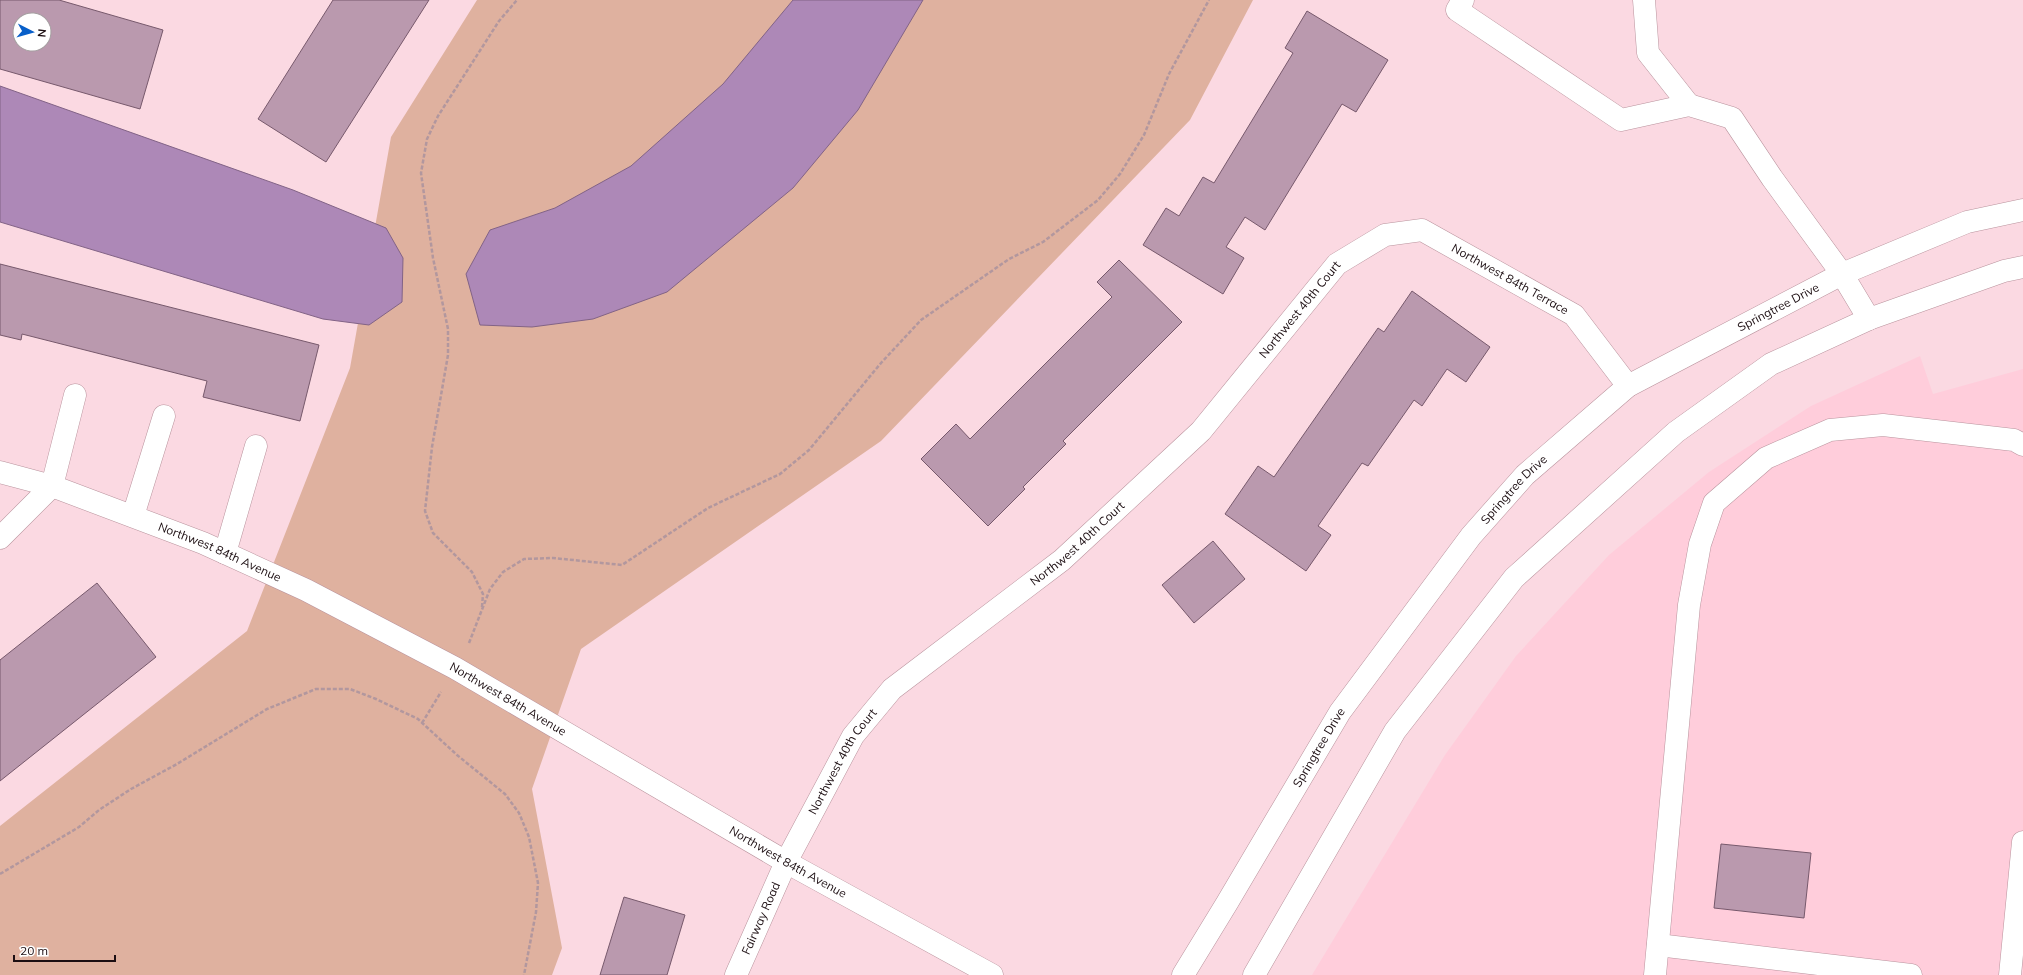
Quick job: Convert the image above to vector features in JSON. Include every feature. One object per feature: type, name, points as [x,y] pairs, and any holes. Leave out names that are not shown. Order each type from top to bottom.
[{"type":"street","points":[[1463,0],[1457,10],[1621,120],[1689,105],[1732,118],[1772,178],[1842,274],[1869,319]]},
{"type":"street","points":[[1644,0],[1648,53],[1689,105]]},
{"type":"street","name":"Springtree Drive","points":[[1183,975],[1340,712],[1421,601],[1471,536],[1525,475],[1628,386],[1842,274],[1967,222],[2023,210]]},
{"type":"street","name":"Northwest 84th Terrace","points":[[1385,235],[1422,230],[1574,315],[1628,386]]},
{"type":"street","name":"Northwest 40th Court","points":[[786,862],[853,736],[892,689],[1062,560],[1201,431],[1337,264],[1385,235]]},
{"type":"street","points":[[1254,975],[1395,731],[1514,578],[1676,432],[1771,364],[1869,319],[2004,271],[2023,267]]},
{"type":"street","points":[[0,538],[52,486],[75,395]]},
{"type":"street","points":[[133,516],[164,416]]},
{"type":"street","points":[[1655,975],[1689,605],[1700,544],[1714,503],[1766,458],[1830,430],[1883,425],[2014,440],[2023,445]]},
{"type":"street","points":[[225,553],[256,446]]},
{"type":"street","name":"Northwest 84th Avenue","points":[[0,472],[52,486],[133,516],[225,553],[306,590],[455,668],[786,862],[992,975]]},
{"type":"street","points":[[2010,975],[2023,842]]},
{"type":"street","name":"Fairway Road","points":[[736,975],[786,862]]},
{"type":"street","points":[[1658,945],[1911,975]]},
{"type":"path","points":[[482,610],[483,594],[472,572],[433,533],[425,510],[432,447],[448,355],[448,329],[433,258],[421,173],[427,139],[438,116],[499,21],[517,0]]},
{"type":"path","points":[[470,643],[490,589],[503,572],[524,559],[553,558],[622,565],[708,508],[780,474],[809,450],[881,363],[921,320],[1009,259],[1043,242],[1098,200],[1120,174],[1144,135],[1169,74],[1209,0]]},
{"type":"path","points":[[0,874],[78,827],[99,810],[131,789],[190,756],[267,709],[316,689],[350,689],[376,699],[422,723],[457,755],[505,794],[519,813],[529,837],[538,883],[536,912],[524,975]]},
{"type":"shaded area","points":[[477,0],[1253,0],[1190,120],[881,441],[581,649],[532,789],[562,948],[552,975],[0,975],[0,826],[247,631],[350,368],[391,137]]},
{"type":"shaded area","points":[[793,0],[923,0],[858,110],[793,188],[667,292],[593,319],[532,327],[480,325],[466,274],[490,230],[555,208],[631,166],[723,84]]},
{"type":"shaded area","points":[[0,86],[293,190],[386,228],[403,258],[402,302],[369,325],[323,319],[0,222]]},
{"type":"shaded area","points":[[1920,356],[1933,394],[2023,369],[2023,975],[1312,975],[1445,755],[1516,656],[1609,555],[1709,472],[1811,406]]},
{"type":"building","points":[[0,0],[59,0],[163,30],[140,109],[0,69]]},
{"type":"building","points":[[333,0],[429,0],[326,162],[258,119]]},
{"type":"building","points":[[1307,11],[1388,60],[1356,112],[1342,104],[1265,230],[1245,217],[1226,247],[1244,258],[1223,294],[1143,245],[1166,208],[1179,216],[1203,177],[1214,183],[1293,53],[1285,48]]},
{"type":"building","points":[[1119,260],[1182,322],[1063,441],[1066,444],[1023,487],[1025,489],[988,526],[921,459],[956,424],[970,439],[1112,297],[1097,282]]},
{"type":"building","points":[[0,264],[319,345],[300,421],[203,397],[207,381],[22,334],[21,340],[0,335]]},
{"type":"building","points":[[1412,291],[1490,347],[1466,382],[1447,369],[1422,406],[1414,400],[1368,466],[1362,463],[1318,526],[1331,535],[1306,571],[1225,514],[1258,466],[1274,477],[1378,328],[1384,332]]},
{"type":"building","points":[[1213,541],[1245,579],[1194,623],[1162,585]]},
{"type":"building","points":[[97,583],[156,657],[0,781],[0,660]]},
{"type":"building","points":[[1721,844],[1811,853],[1804,918],[1714,908]]},
{"type":"building","points":[[624,897],[685,915],[667,975],[600,975]]}]
